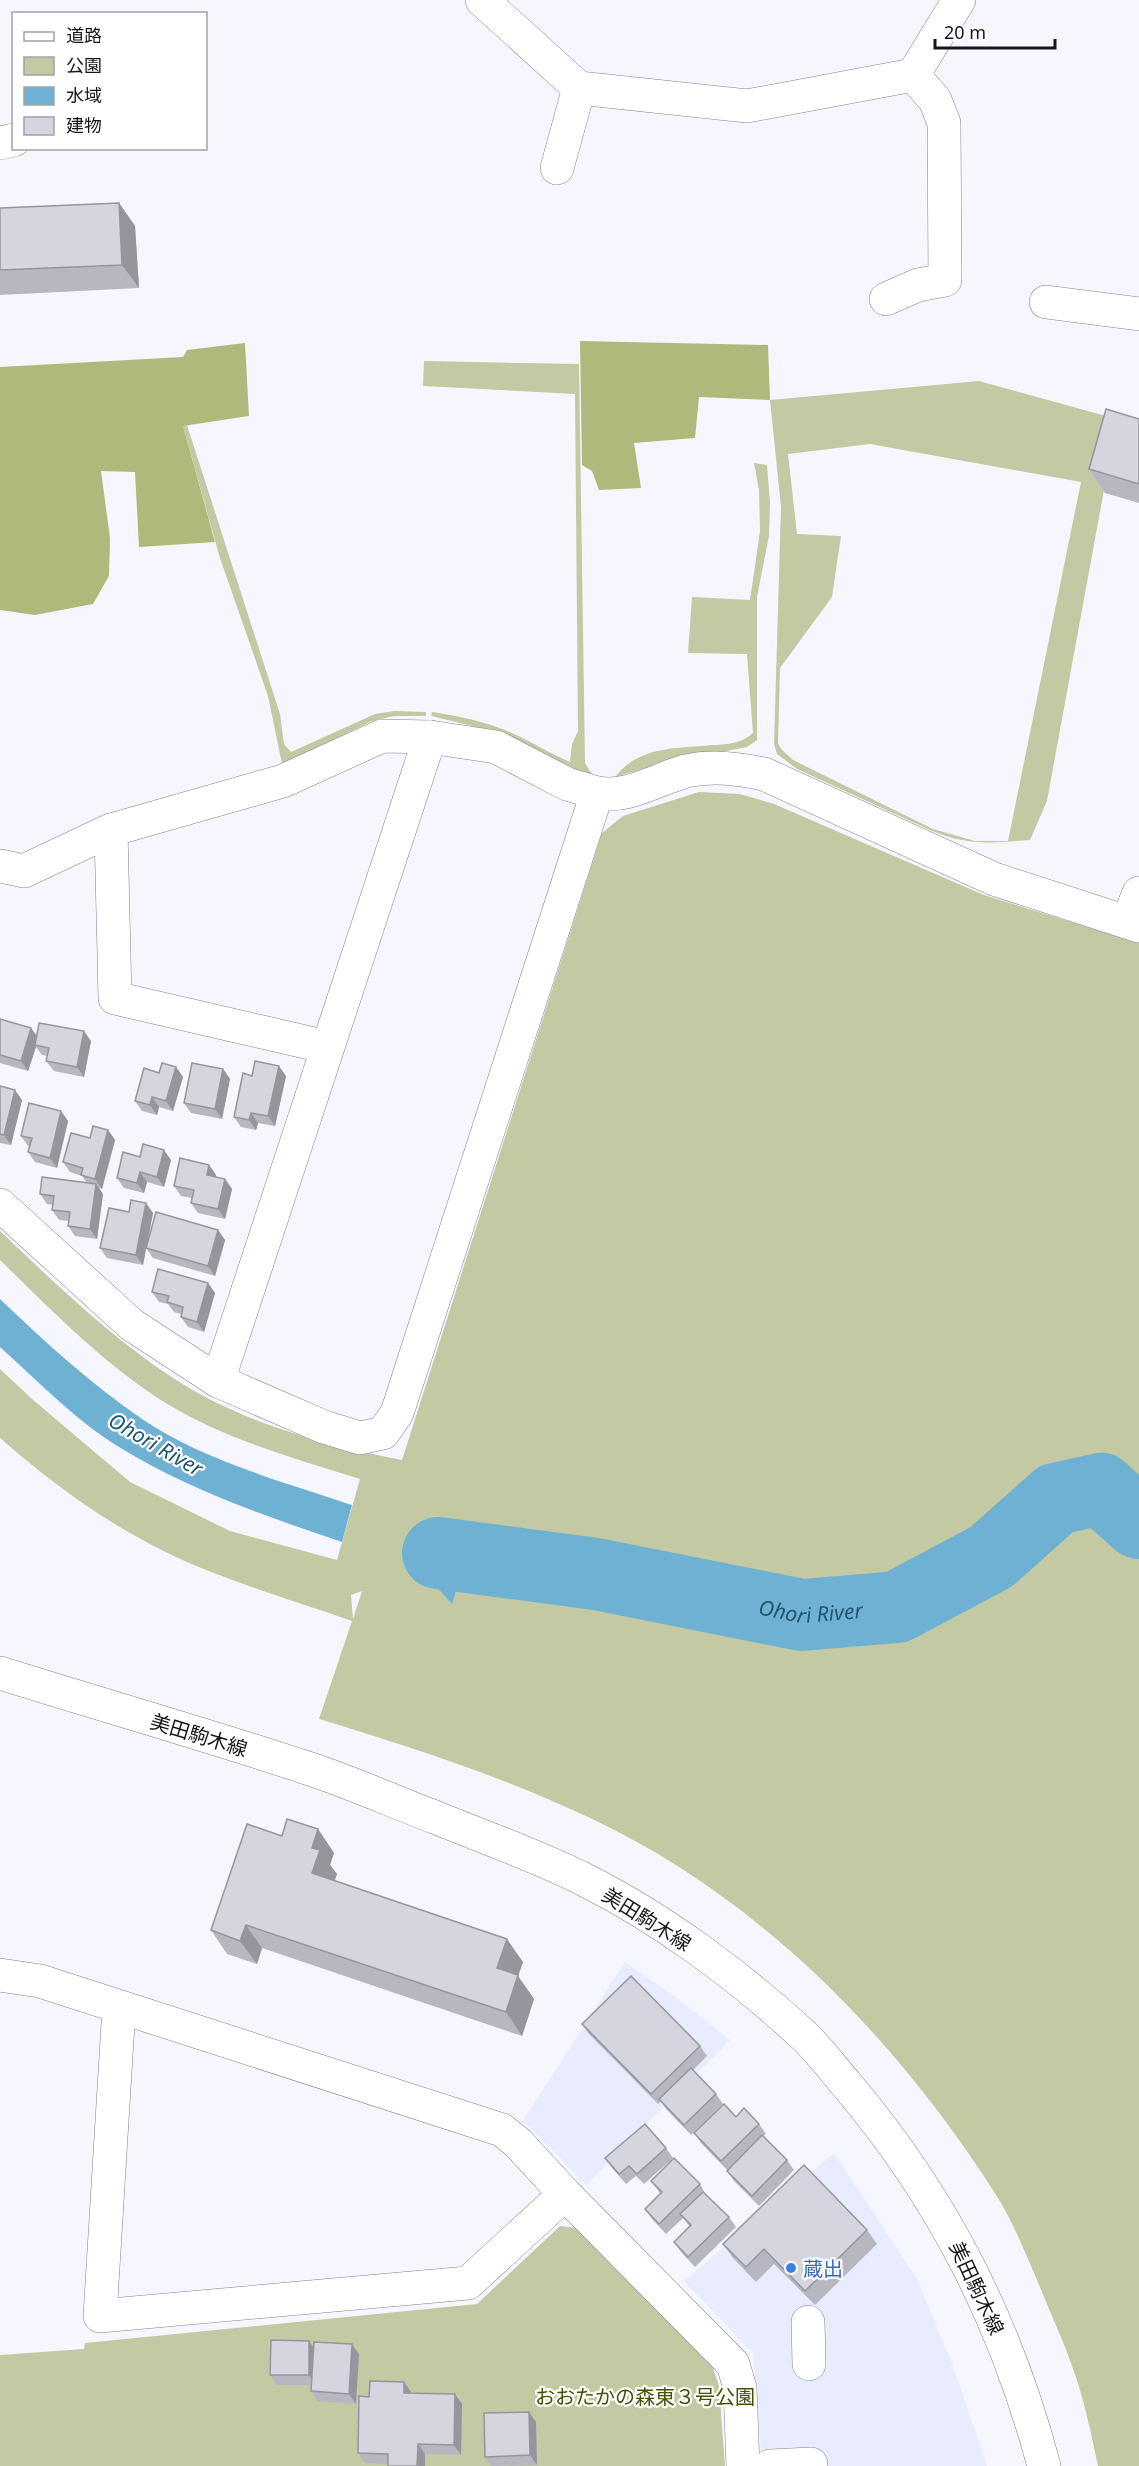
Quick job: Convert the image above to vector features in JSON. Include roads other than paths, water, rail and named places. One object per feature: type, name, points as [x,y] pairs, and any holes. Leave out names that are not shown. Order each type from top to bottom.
[{"type":"street","points":[[482,0],[579,88],[747,106],[913,75],[959,0]]},
{"type":"street","points":[[886,299],[918,285],[945,280],[944,123],[935,100],[913,75]]},
{"type":"street","points":[[557,168],[579,88]]},
{"type":"street","points":[[1046,302],[1139,315]]},
{"type":"street","points":[[0,866],[24,871],[111,831],[283,781],[382,736],[430,737],[496,747],[567,784],[597,793],[622,793],[687,771],[725,767],[764,774],[994,879],[1135,913]]},
{"type":"street","points":[[218,1381],[430,737]]},
{"type":"street","points":[[0,1205],[132,1325],[218,1381],[324,1427],[360,1437],[383,1433],[397,1413],[597,793]]},
{"type":"street","points":[[111,831],[115,998],[327,1047]]},
{"type":"street","name":"美田駒木線","points":[[0,1673],[308,1768],[515,1849],[586,1880],[666,1928],[735,1977],[804,2035],[869,2111],[909,2164],[949,2229],[991,2309],[1031,2419],[1044,2466]]},
{"type":"street","points":[[0,1975],[40,1981],[502,2130],[518,2143],[565,2194],[733,2364],[740,2388],[743,2466]]},
{"type":"street","points":[[118,2007],[100,2316],[468,2283],[565,2194]]},
{"type":"street","points":[[808,2322],[809,2364]]},
{"type":"street","points":[[770,2466],[811,2464]]},
{"type":"water","points":[[0,1299],[87,1377],[123,1406],[165,1434],[244,1469],[352,1505],[342,1542],[256,1512],[200,1489],[119,1447],[87,1425],[0,1347]]},
{"type":"water","points":[[476,1525],[452,1604],[426,1575],[438,1534]]},
{"type":"waterway","name":"Ohori River","points":[[438,1553],[596,1574],[802,1615],[897,1607],[991,1557],[1056,1499],[1101,1489],[1139,1523]]},
{"type":"place","name":"蔵出","points":[[791,2268]]},
{"type":"park label","name":"おおたかの森東３号公園","points":[[645,2396]]}]
